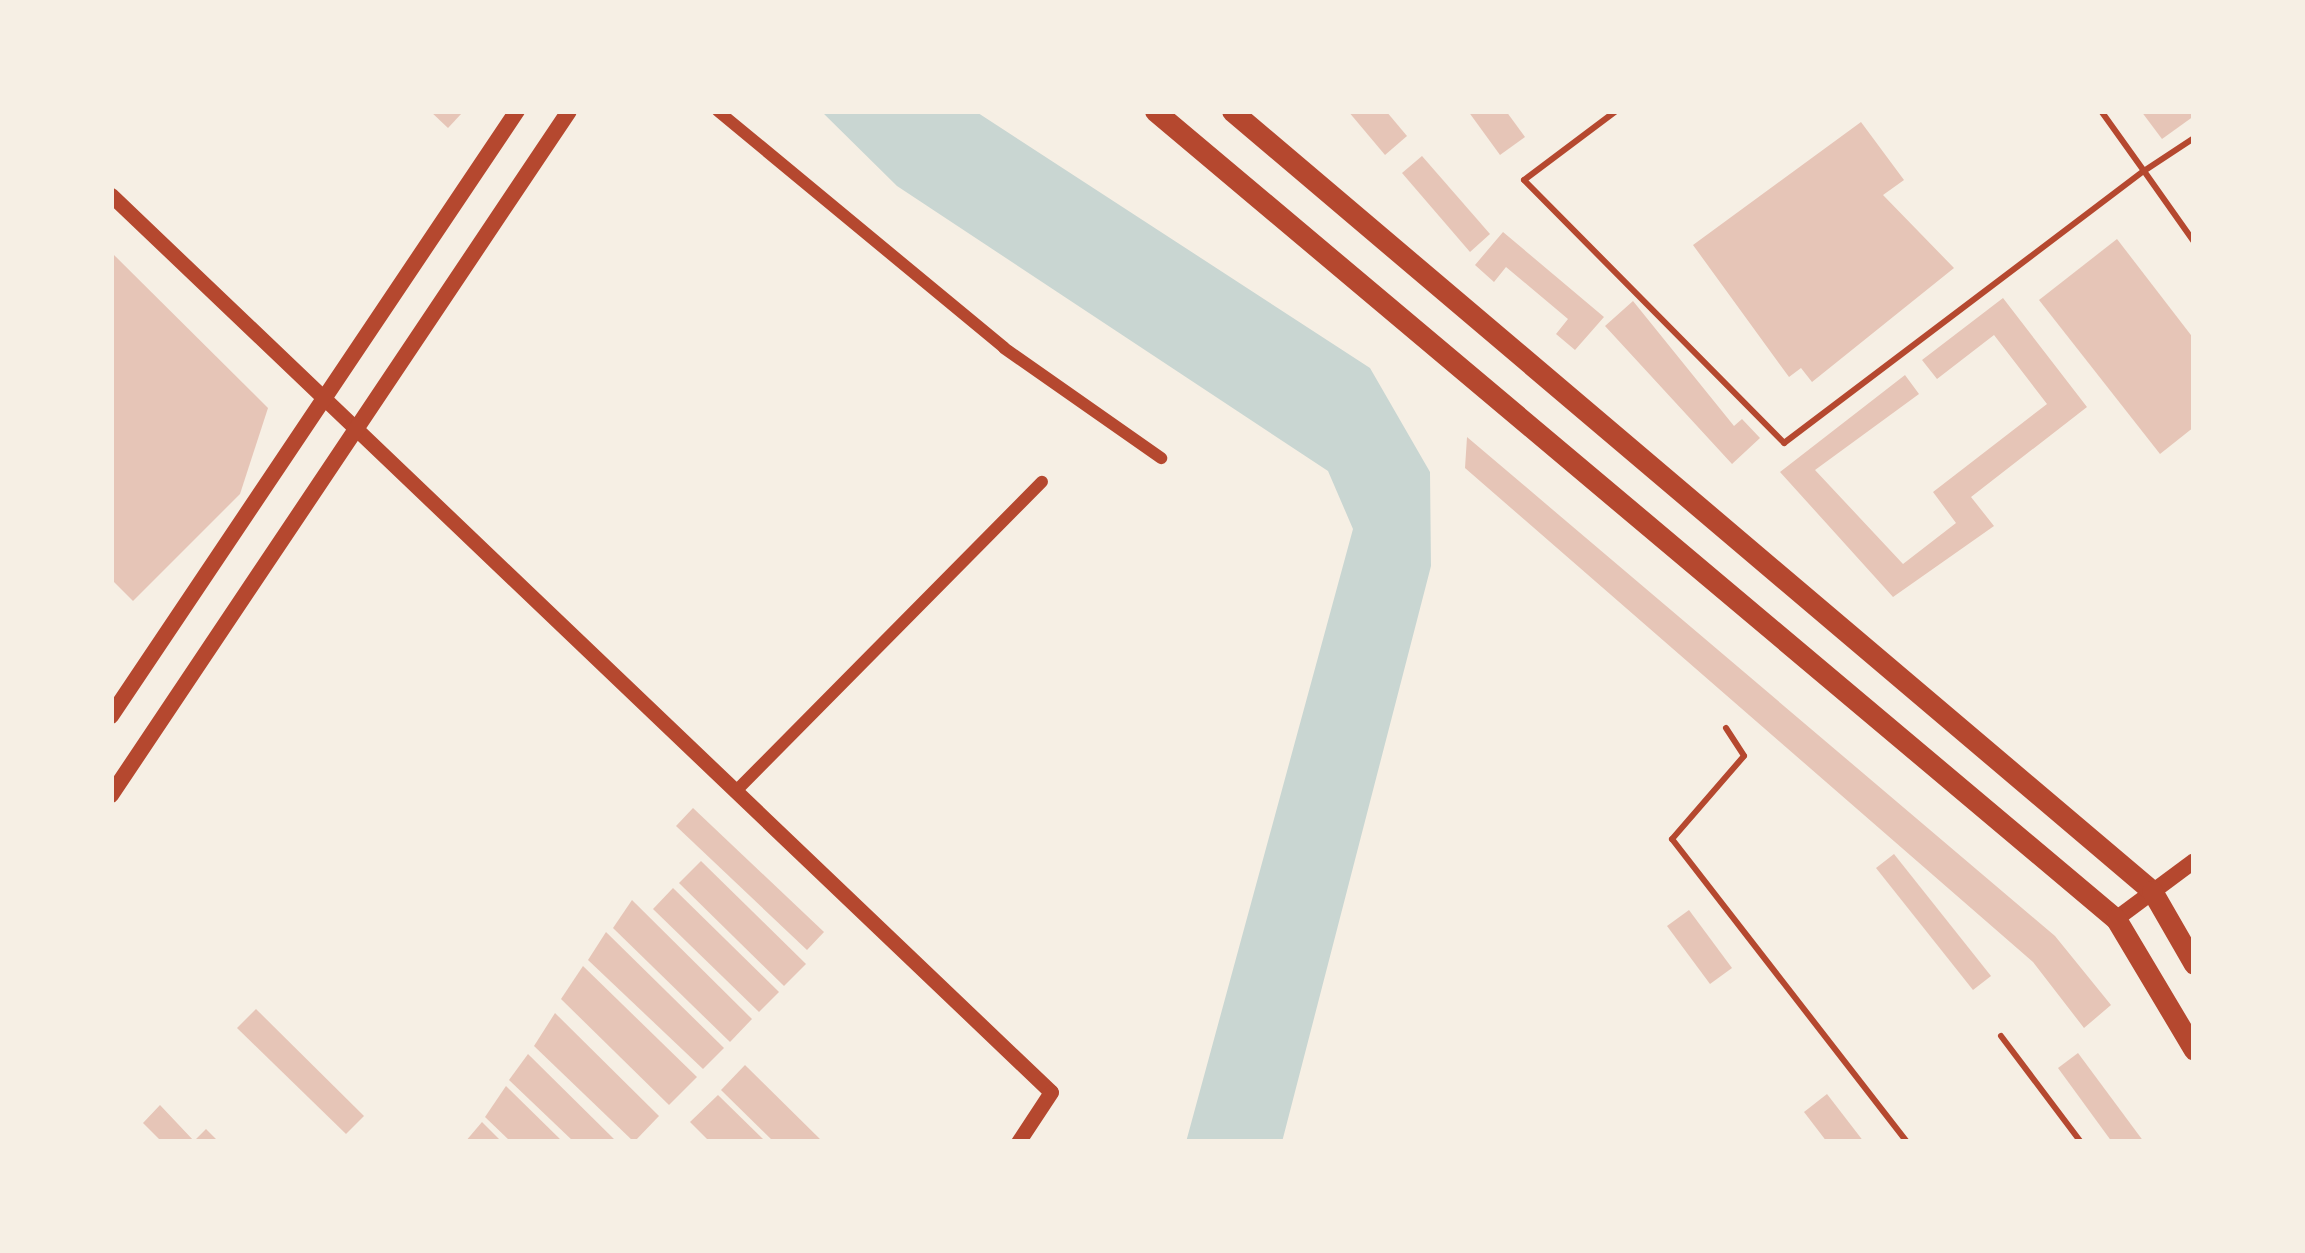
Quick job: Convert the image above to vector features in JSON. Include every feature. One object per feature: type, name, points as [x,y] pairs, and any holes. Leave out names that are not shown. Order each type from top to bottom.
[{"type":"highway","points":[[1155,111],[2116,919],[2194,1050]]},
{"type":"highway","points":[[1232,111],[2152,891],[2194,964]]},
{"type":"main road","points":[[111,716],[517,111]]},
{"type":"main road","points":[[111,795],[569,111]]},
{"type":"main road","points":[[2116,919],[2194,860]]},
{"type":"street","points":[[718,111],[1004,348],[1161,458]]},
{"type":"street","points":[[111,195],[356,435],[1051,1092],[1018,1142]]},
{"type":"street","points":[[736,791],[1042,482]]},
{"type":"lane","points":[[1616,111],[1524,180],[1784,443],[2194,138]]},
{"type":"lane","points":[[2101,111],[2194,242]]},
{"type":"lane","points":[[1726,728],[1744,756],[1672,839],[1907,1142]]},
{"type":"lane","points":[[2001,1036],[2081,1142]]},
{"type":"lane","points":[[1969,1142],[2048,1142]]},
{"type":"shaded area","points":[[821,111],[975,111],[1370,368],[1430,472],[1431,566],[1282,1142],[1186,1142],[1353,529],[1328,471],[897,186]]},
{"type":"building","points":[[430,111],[459,111],[462,113],[448,128]]},
{"type":"building","points":[[1348,111],[1386,111],[1407,136],[1385,155]]},
{"type":"building","points":[[1468,111],[1506,111],[1525,137],[1500,155]]},
{"type":"building","points":[[2141,111],[2194,111],[2194,116],[2162,139]]},
{"type":"building","points":[[1861,122],[1904,180],[1883,195],[1954,268],[1812,382],[1801,368],[1789,377],[1693,245]]},
{"type":"building","points":[[1422,156],[1490,234],[1470,252],[1402,173]]},
{"type":"building","points":[[1503,232],[1604,317],[1575,350],[1556,334],[1568,319],[1506,267],[1494,282],[1475,265]]},
{"type":"building","points":[[2117,239],[2194,339],[2194,427],[2160,454],[2039,300]]},
{"type":"building","points":[[111,252],[268,408],[240,494],[133,601],[111,579]]},
{"type":"building","points":[[2003,298],[2087,407],[1971,497],[1994,526],[1893,597],[1780,472],[1905,375],[1919,394],[1815,470],[1903,564],[1956,523],[1933,492],[2047,404],[1994,335],[1937,379],[1922,360]]},
{"type":"building","points":[[1633,301],[1734,426],[1742,419],[1760,438],[1732,464],[1605,326]]},
{"type":"building","points":[[1467,437],[2055,936],[2111,1005],[2084,1028],[2033,962],[1465,468]]},
{"type":"building","points":[[693,808],[824,932],[807,950],[676,826]]},
{"type":"building","points":[[1894,854],[1991,976],[1973,990],[1876,868]]},
{"type":"building","points":[[701,861],[806,964],[784,986],[679,883]]},
{"type":"building","points":[[673,888],[779,992],[759,1012],[653,909]]},
{"type":"building","points":[[632,900],[752,1019],[730,1042],[613,928]]},
{"type":"building","points":[[1689,910],[1732,968],[1710,984],[1667,926]]},
{"type":"building","points":[[606,932],[724,1048],[703,1069],[588,960]]},
{"type":"building","points":[[583,966],[697,1077],[669,1105],[561,999]]},
{"type":"building","points":[[256,1009],[364,1116],[346,1134],[237,1028]]},
{"type":"building","points":[[555,1013],[659,1116],[634,1142],[534,1046]]},
{"type":"building","points":[[2078,1053],[2144,1142],[2112,1142],[2058,1068]]},
{"type":"building","points":[[528,1054],[617,1142],[574,1142],[509,1080]]},
{"type":"building","points":[[745,1065],[823,1142],[774,1142],[721,1090]]},
{"type":"building","points":[[506,1086],[563,1142],[511,1142],[485,1117]]},
{"type":"building","points":[[1827,1094],[1864,1142],[1827,1142],[1804,1112]]},
{"type":"building","points":[[718,1095],[766,1142],[710,1142],[690,1122]]},
{"type":"building","points":[[160,1105],[194,1141],[206,1129],[219,1142],[162,1142],[143,1123]]},
{"type":"building","points":[[482,1122],[502,1142],[465,1142]]}]
